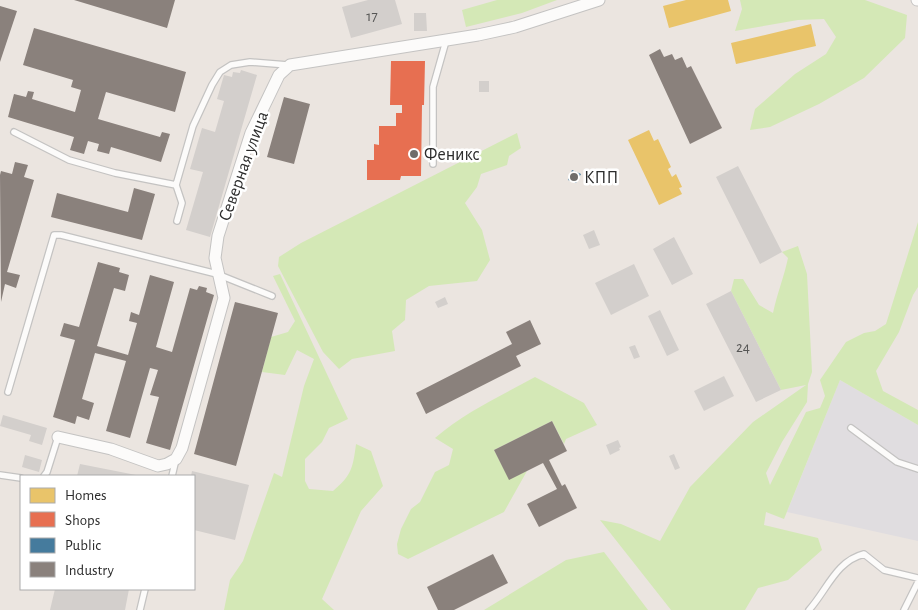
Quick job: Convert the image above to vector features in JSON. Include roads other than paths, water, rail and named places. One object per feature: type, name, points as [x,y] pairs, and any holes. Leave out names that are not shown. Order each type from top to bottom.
[{"type":"street","points":[[290,65],[446,41],[515,27],[599,0]]},
{"type":"street","name":"Северная улица","points":[[176,459],[182,448],[224,298],[221,282],[217,274],[215,258],[218,236],[252,133],[279,75],[290,65]]},
{"type":"street","points":[[58,437],[111,449],[158,466],[176,459]]},
{"type":"lane","points":[[433,164],[433,87],[446,41]]},
{"type":"lane","points":[[177,222],[182,203],[176,185],[192,126],[220,72],[231,66],[250,62],[290,65]]},
{"type":"lane","points":[[14,132],[69,160],[115,173],[176,185]]},
{"type":"lane","points":[[8,392],[54,235],[61,235],[217,274],[272,296]]},
{"type":"lane","points":[[851,428],[897,462],[918,469]]},
{"type":"lane","points":[[45,475],[58,437]]},
{"type":"lane","points":[[172,475],[176,459]]},
{"type":"lane","points":[[0,475],[20,478]]},
{"type":"lane","points":[[809,610],[820,597],[836,571],[853,556],[864,554],[884,570],[918,578]]},
{"type":"lane","points":[[904,610],[918,582]]},
{"type":"lane","points":[[140,610],[145,590]]},
{"type":"place","name":"Феникс","points":[[414,154]]},
{"type":"place","name":"КПП","points":[[574,177]]}]
